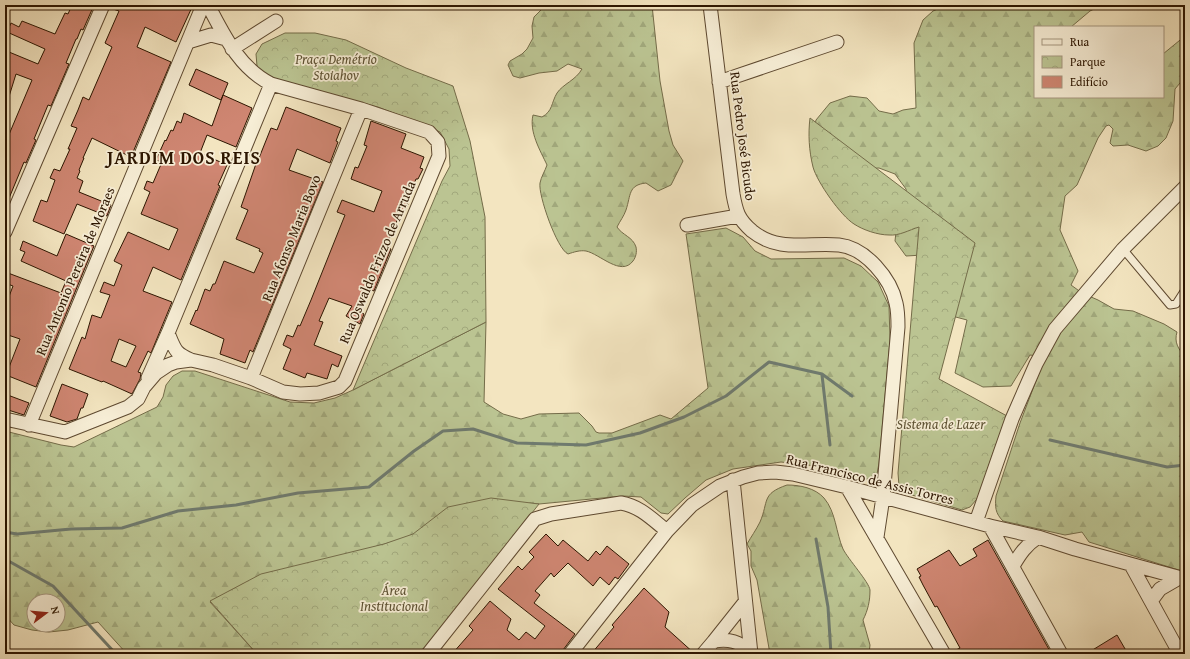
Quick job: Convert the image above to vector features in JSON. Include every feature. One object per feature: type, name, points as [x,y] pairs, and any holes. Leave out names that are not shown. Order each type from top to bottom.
[{"type":"street","points":[[5,230],[103,5]]},
{"type":"street","name":"Rua Antonio Pereira de Moraes","points":[[29,425],[203,5]]},
{"type":"street","points":[[208,5],[229,44],[259,78],[271,84],[361,109]]},
{"type":"street","name":"Rua Pedro José Bicudo","points":[[710,5],[733,194],[738,216],[742,222],[760,238],[772,243],[785,245],[841,245],[854,250],[866,257],[876,266],[891,288],[896,302],[898,315],[883,497],[877,538]]},
{"type":"street","points":[[229,44],[276,21]]},
{"type":"street","points":[[188,42],[211,35],[229,44]]},
{"type":"street","points":[[719,82],[837,42]]},
{"type":"street","points":[[5,419],[65,432],[128,407],[138,399],[168,333],[271,84]]},
{"type":"street","name":"Rua Oswaldo Frizzo de Arruda","points":[[251,378],[283,392],[300,394],[319,393],[339,387],[345,380],[439,156],[438,142],[429,132],[361,109]]},
{"type":"street","name":"Rua Afonso Maria Bovo","points":[[251,378],[361,109]]},
{"type":"street","points":[[976,522],[1012,419],[1036,364],[1055,329],[1123,249],[1185,187]]},
{"type":"street","points":[[687,225],[738,216]]},
{"type":"street","points":[[168,333],[178,354],[191,360],[213,365],[251,378]]},
{"type":"street","points":[[144,387],[156,373],[168,365],[176,362],[191,360]]},
{"type":"street","name":"Rua Francisco de Assis Torres","points":[[570,654],[667,532],[692,505],[720,486],[733,480],[758,474],[775,472],[793,474],[847,487],[990,526],[1038,537],[1182,578]]},
{"type":"street","points":[[733,480],[751,653]]},
{"type":"street","points":[[847,487],[944,654]]},
{"type":"street","points":[[428,654],[535,519],[551,514],[621,503],[630,504],[638,508],[667,532]]},
{"type":"street","points":[[990,526],[1061,654]]},
{"type":"street","points":[[1012,566],[1021,551],[1038,537]]},
{"type":"street","points":[[1131,564],[1180,654]]},
{"type":"street","points":[[1151,601],[1160,589],[1182,578]]},
{"type":"street","points":[[703,654],[745,602]]},
{"type":"street","points":[[714,640],[726,639],[741,644],[751,653]]},
{"type":"lane","points":[[1123,249],[1170,305],[1176,304],[1185,290]]},
{"type":"green space","points":[[546,5],[652,5],[660,81],[669,131],[673,145],[683,161],[671,185],[658,191],[646,183],[640,184],[633,188],[625,212],[617,227],[635,244],[636,253],[633,261],[623,267],[610,263],[586,251],[568,254],[554,233],[545,209],[540,183],[547,165],[538,147],[534,134],[532,121],[533,115],[542,117],[546,115],[557,93],[582,69],[568,64],[557,71],[539,73],[520,78],[513,76],[508,65],[510,61],[522,54],[527,49],[533,38],[532,26],[534,17]]},
{"type":"green space","points":[[947,5],[1102,5],[1090,11],[1072,26],[1034,26],[1034,98],[1164,98],[1164,53],[1185,36],[1185,77],[1175,89],[1173,121],[1166,138],[1158,146],[1146,151],[1128,145],[1113,146],[1110,143],[1113,129],[1109,125],[1106,126],[1098,138],[1077,185],[1065,196],[1060,230],[1078,271],[1071,285],[1082,293],[1114,309],[1133,311],[1164,324],[1177,332],[1177,345],[1185,356],[1185,572],[1089,542],[1082,532],[1065,535],[1003,521],[1000,518],[996,510],[996,496],[1020,423],[1045,357],[1030,355],[1011,386],[983,387],[955,373],[967,320],[952,316],[923,255],[906,256],[895,241],[897,223],[907,206],[906,189],[895,174],[879,168],[861,169],[813,133],[816,120],[830,103],[850,96],[867,98],[879,111],[893,114],[903,110],[916,108],[914,43],[923,20],[933,11]]},
{"type":"green space","name":"Praça Demétrio Stoiahov","points":[[285,33],[315,33],[346,40],[406,68],[453,86],[470,141],[485,217],[486,322],[353,390],[442,181],[450,166],[449,149],[440,132],[417,122],[378,107],[289,84],[260,72],[257,66],[256,54],[262,44]]},
{"type":"green space","name":"Sistema de Lazer","points":[[810,118],[975,243],[939,379],[1007,416],[981,490],[977,499],[970,507],[962,510],[902,492],[899,486],[898,473],[919,227],[896,235],[885,235],[866,230],[854,224],[843,214],[830,198],[815,173],[810,149]]},
{"type":"green space","points":[[726,228],[743,237],[755,251],[771,259],[844,258],[861,266],[878,282],[889,306],[890,340],[879,463],[877,474],[870,479],[864,479],[838,470],[781,462],[733,469],[706,480],[668,514],[661,513],[641,497],[623,496],[539,504],[530,503],[243,584],[210,602],[257,654],[127,654],[98,622],[66,630],[66,593],[26,593],[26,628],[14,625],[5,615],[5,431],[74,447],[157,407],[163,397],[166,385],[173,376],[182,371],[195,371],[290,402],[314,403],[335,398],[353,390],[486,322],[484,402],[503,414],[521,419],[539,414],[579,413],[596,432],[612,433],[660,415],[671,419],[708,388],[686,234]]},
{"type":"green space","points":[[787,485],[807,488],[824,498],[831,510],[843,549],[869,586],[869,602],[863,620],[870,645],[869,654],[770,654],[757,580],[751,566],[751,551],[747,544],[760,522],[769,495],[779,488]]},
{"type":"green space","name":"Área Institucional","points":[[491,498],[539,504],[421,654],[257,654],[210,601],[261,574],[384,544],[413,534],[448,507]]},
{"type":"building","points":[[72,5],[94,5],[83,30],[81,29],[76,39],[66,63],[69,64],[51,106],[48,105],[34,139],[36,140],[26,163],[24,162],[5,208],[5,144],[32,80],[16,74],[7,103],[5,102],[5,62],[9,52],[38,64],[45,49],[7,32],[11,23],[19,27],[22,21],[55,34],[65,13],[68,14]]},
{"type":"building","points":[[111,5],[193,5],[176,42],[145,27],[137,47],[171,62],[131,157],[92,138],[83,158],[77,178],[83,181],[79,192],[111,205],[107,216],[77,204],[64,234],[33,221],[41,200],[47,202],[55,180],[50,178],[54,169],[60,171],[70,149],[68,149],[77,128],[71,126],[83,97],[89,100],[112,47],[105,43],[119,11],[110,8]]},
{"type":"building","points":[[196,69],[228,83],[221,100],[189,85]]},
{"type":"building","points":[[223,95],[252,108],[236,147],[207,135],[200,153],[227,165],[218,185],[220,186],[181,280],[153,267],[143,291],[172,302],[151,353],[148,351],[138,372],[141,373],[140,379],[132,394],[103,381],[102,382],[69,369],[82,337],[85,339],[92,315],[101,318],[110,295],[100,292],[104,282],[114,286],[122,265],[114,261],[128,232],[169,250],[178,229],[141,214],[150,192],[144,189],[147,181],[153,183],[162,162],[156,160],[165,140],[166,141],[171,130],[173,131],[177,121],[181,123],[184,113],[212,126]],"holes":[[[119,339],[136,346],[126,367],[111,361]]]},
{"type":"building","points":[[286,107],[341,128],[336,141],[338,142],[330,163],[297,149],[289,170],[323,182],[253,352],[250,350],[245,363],[220,354],[224,339],[190,324],[196,310],[197,311],[205,289],[210,291],[213,284],[215,284],[224,261],[254,273],[263,253],[259,251],[260,249],[236,239],[248,210],[241,207],[258,158],[271,128],[277,130]]},
{"type":"building","points":[[371,121],[406,134],[401,148],[424,157],[420,168],[423,169],[418,179],[416,179],[406,203],[408,204],[401,219],[398,218],[386,247],[391,249],[374,291],[368,289],[359,311],[364,314],[360,324],[346,316],[352,306],[329,298],[319,321],[323,322],[314,345],[342,356],[338,367],[332,364],[327,379],[307,373],[305,378],[283,369],[291,349],[283,345],[287,335],[293,337],[298,325],[300,326],[311,300],[345,215],[337,212],[342,200],[374,212],[382,191],[351,179],[355,167],[358,168],[367,146],[364,145]]},
{"type":"building","points":[[66,234],[94,246],[36,387],[6,375],[20,339],[5,334],[5,307],[13,286],[5,283],[5,280],[8,273],[61,293],[66,281],[21,261],[25,252],[20,250],[23,241],[57,256]]},
{"type":"building","points":[[62,384],[88,394],[77,419],[67,422],[50,416]]},
{"type":"building","points":[[5,394],[29,403],[24,415],[5,409]]},
{"type":"building","points":[[546,534],[558,546],[563,540],[588,561],[596,551],[600,555],[607,546],[629,564],[618,579],[615,577],[609,585],[600,577],[593,586],[568,563],[554,577],[551,573],[535,591],[540,595],[534,603],[575,634],[560,654],[452,654],[473,630],[469,626],[490,601],[511,619],[507,630],[519,640],[526,632],[535,639],[545,626],[498,589],[518,566],[522,570],[534,557],[529,552]]},
{"type":"building","points":[[988,540],[1051,653],[952,654],[952,652],[960,648],[937,606],[935,607],[923,585],[919,577],[921,576],[917,569],[949,550],[960,566],[977,556],[973,549]]},
{"type":"building","points":[[644,588],[669,612],[665,627],[695,654],[591,654],[614,627],[612,625]]},
{"type":"building","points":[[1117,635],[1128,654],[1086,654]]},
{"type":"waterway","points":[[5,532],[17,534],[71,529],[122,528],[178,511],[236,505],[298,493],[369,487],[414,451],[443,431],[473,429],[517,443],[586,445],[640,433],[684,417],[726,396],[769,362],[822,374],[852,396]]},
{"type":"waterway","points":[[822,375],[830,445]]},
{"type":"waterway","points":[[1050,440],[1167,467],[1185,465]]},
{"type":"waterway","points":[[816,539],[828,607],[831,654]]},
{"type":"waterway","points":[[5,559],[53,586],[116,654]]},
{"type":"district","name":"JARDIM DOS REIS","points":[[184,157]]}]
